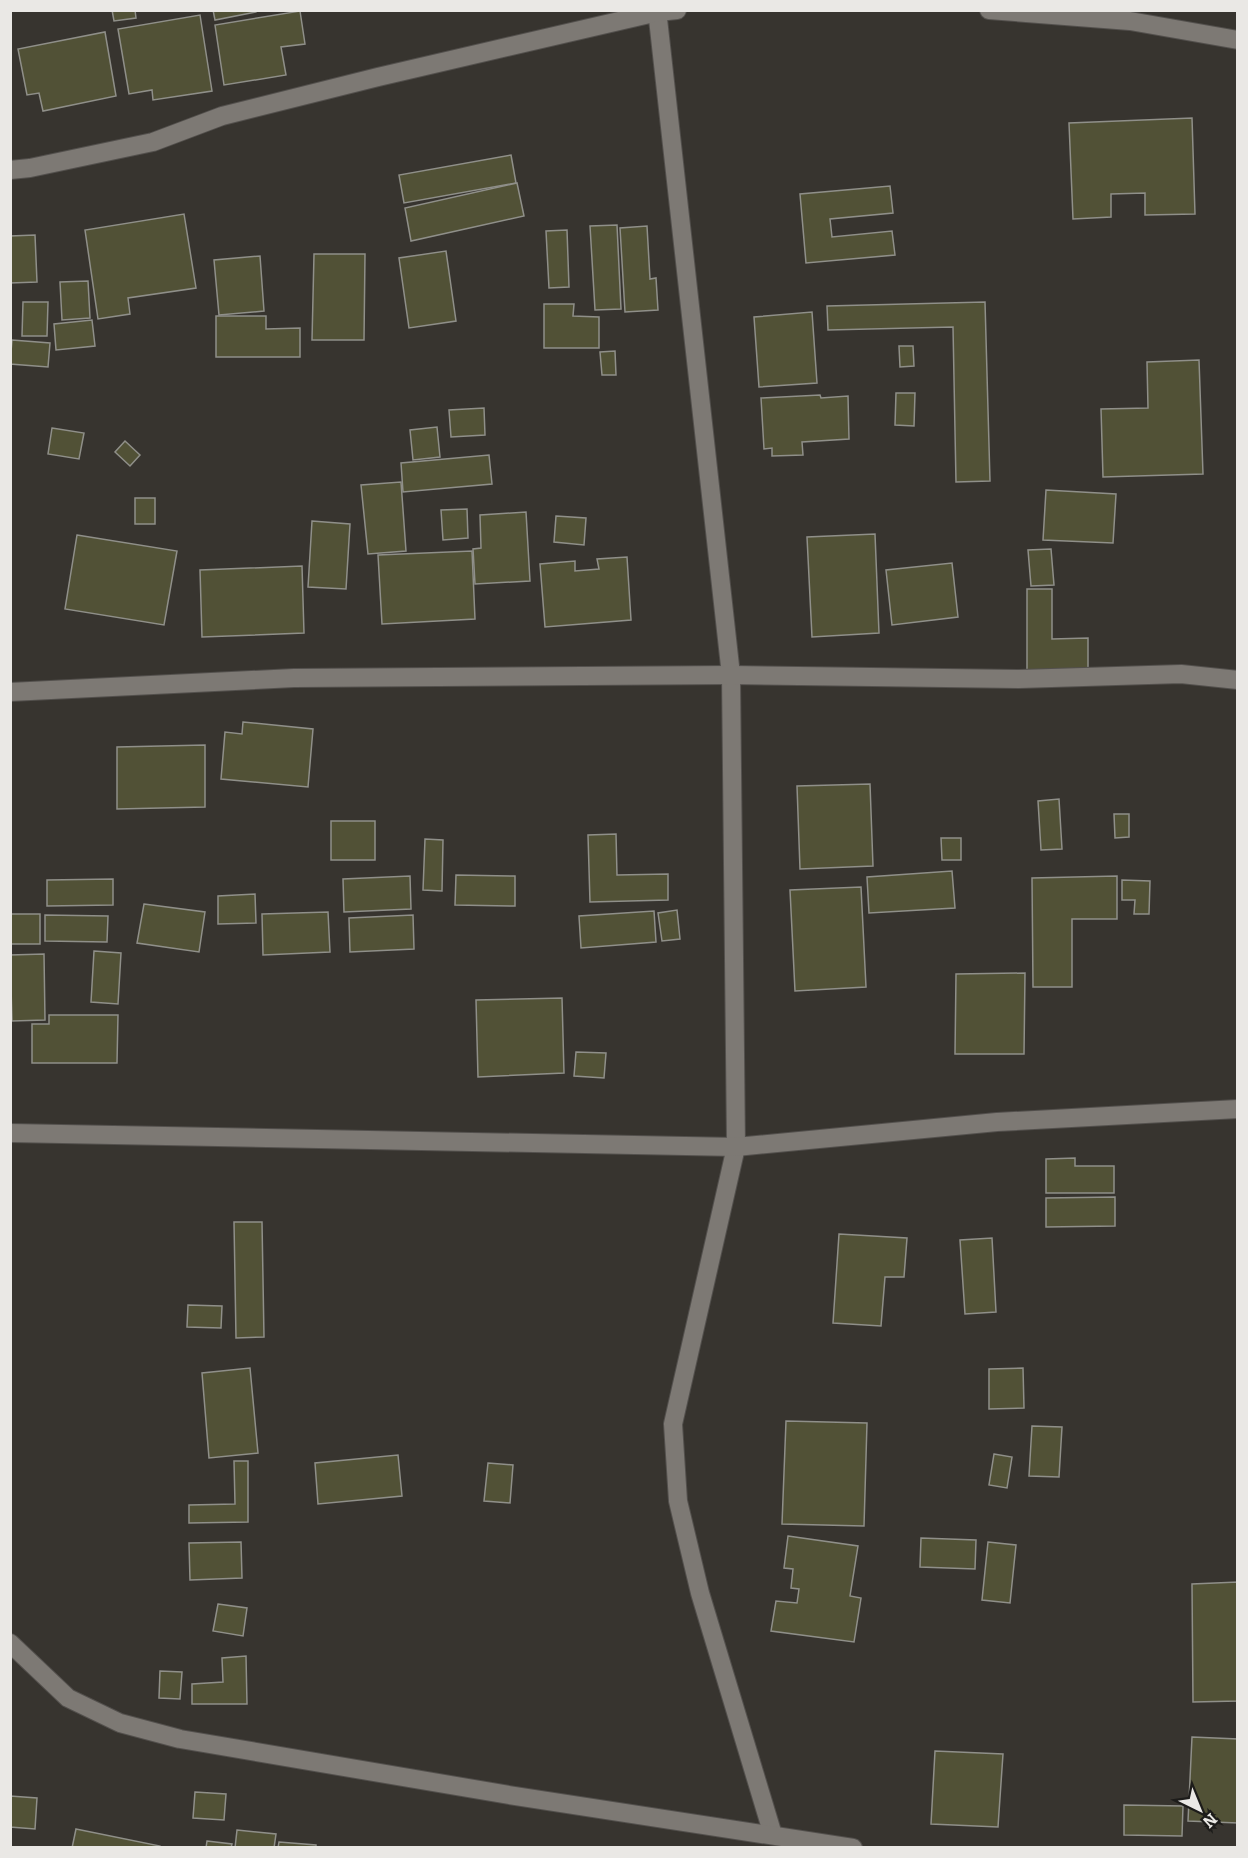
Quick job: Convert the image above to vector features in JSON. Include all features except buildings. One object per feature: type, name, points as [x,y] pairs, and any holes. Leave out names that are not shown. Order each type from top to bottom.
[{"type":"street","points":[[10,170],[30,168],[153,142],[222,117],[378,77],[658,11],[677,10]]},
{"type":"street","points":[[989,10],[1130,21],[1238,40]]},
{"type":"street","points":[[658,11],[731,675],[736,1147],[673,1424],[678,1501],[700,1593],[773,1835]]},
{"type":"street","points":[[10,692],[294,678],[731,675],[1019,679],[1181,674],[1238,680]]},
{"type":"street","points":[[10,1133],[736,1147],[997,1122],[1238,1109]]},
{"type":"street","points":[[10,1643],[68,1698],[120,1723],[180,1739],[509,1795],[853,1848]]}]
